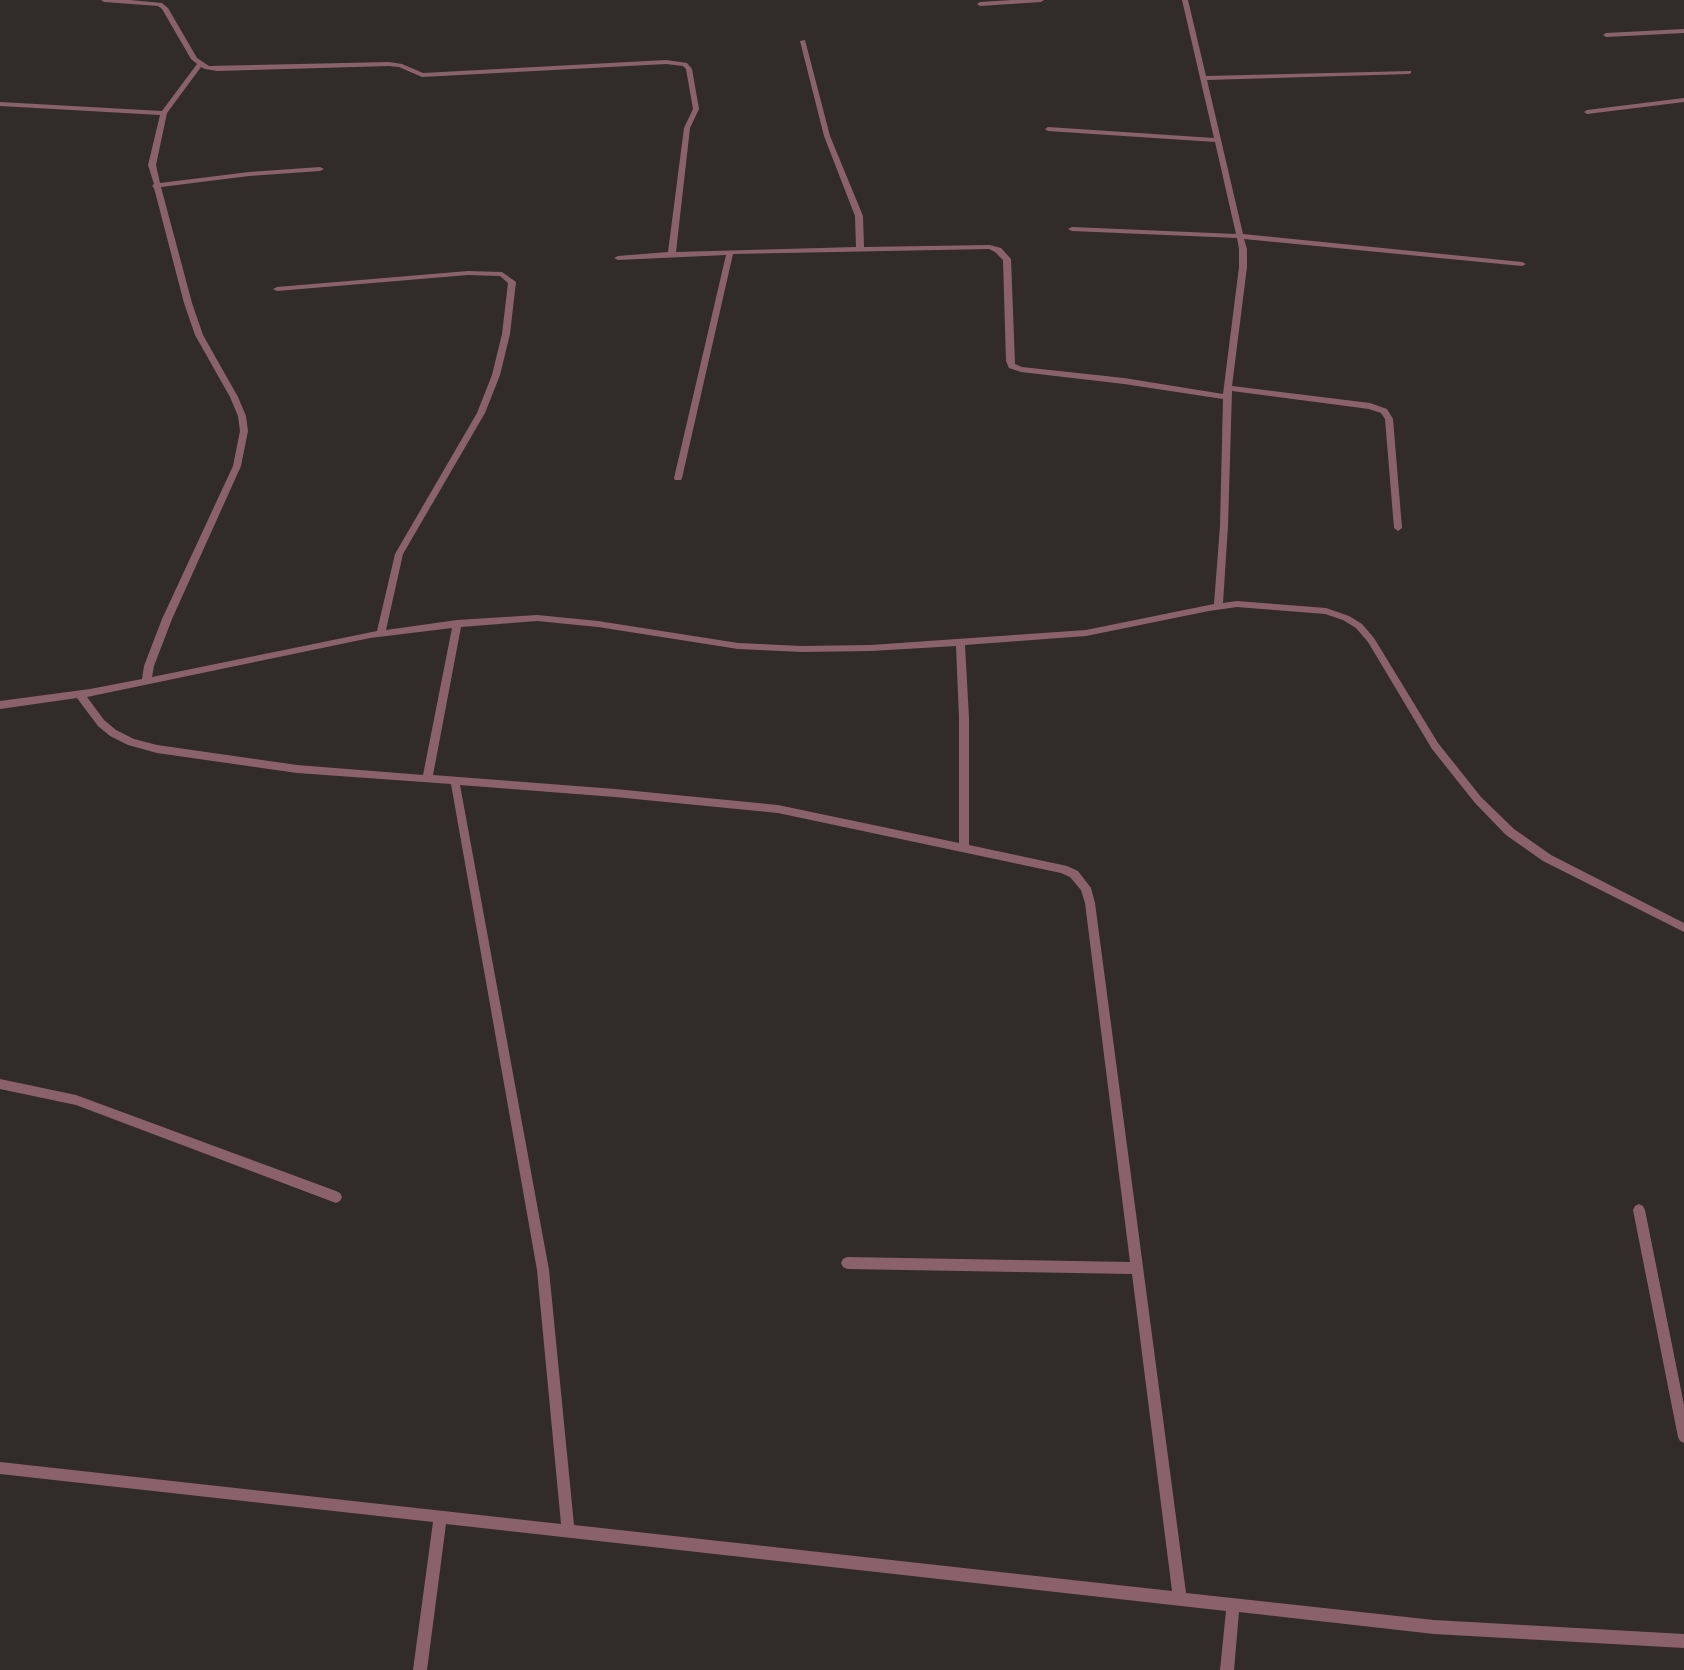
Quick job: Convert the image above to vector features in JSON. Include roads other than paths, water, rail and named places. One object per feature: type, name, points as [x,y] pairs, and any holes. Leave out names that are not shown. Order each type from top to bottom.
[{"type":"street","points":[[104,0],[160,4],[165,8],[189,52],[199,64],[207,68],[232,70],[395,64],[422,75],[666,62],[684,64],[689,69],[696,109],[687,128],[672,254]]},
{"type":"street","points":[[980,4],[1041,0]]},
{"type":"street","points":[[1185,0],[1240,236],[1243,267],[1227,397],[1224,526],[1218,607]]},
{"type":"street","points":[[1606,35],[1684,31]]},
{"type":"street","points":[[803,40],[827,136],[858,216],[860,249]]},
{"type":"street","points":[[146,681],[167,619],[237,466],[244,431],[242,416],[234,397],[199,335],[156,186],[152,158],[164,113],[199,64]]},
{"type":"street","points":[[1204,78],[1409,72]]},
{"type":"street","points":[[1587,112],[1684,100]]},
{"type":"street","points":[[0,104],[164,113]]},
{"type":"street","points":[[1048,129],[1218,140]]},
{"type":"street","points":[[156,186],[249,174],[320,169]]},
{"type":"street","points":[[1072,229],[1240,236],[1522,264]]},
{"type":"street","points":[[618,258],[730,252],[990,247],[1003,253],[1008,265],[1010,361],[1016,368],[1227,397]]},
{"type":"street","points":[[678,478],[730,252]]},
{"type":"street","points":[[277,289],[468,273],[502,274],[512,282],[506,334],[496,375],[481,413],[398,554],[381,633]]},
{"type":"street","points":[[1229,388],[1370,406],[1384,411],[1390,420],[1398,528]]},
{"type":"street","points":[[0,705],[79,694],[381,633],[457,623],[537,618],[598,624],[738,646],[802,649],[871,648],[960,643],[1086,633],[1237,604],[1326,611],[1346,618],[1359,626],[1371,640],[1435,746],[1478,800],[1510,832],[1547,858],[1684,928]]},
{"type":"street","points":[[427,780],[457,623]]},
{"type":"street","points":[[960,643],[964,718],[964,848]]},
{"type":"street","points":[[79,694],[101,723],[113,733],[130,742],[157,749],[297,769],[615,793],[778,809],[1063,869],[1074,874],[1086,888],[1090,903],[1180,1599]]},
{"type":"street","points":[[455,782],[543,1270],[568,1532]]},
{"type":"street","points":[[0,1084],[76,1100],[336,1197]]},
{"type":"street","points":[[1639,1210],[1684,1437]]},
{"type":"street","points":[[847,1263],[1136,1268]]},
{"type":"street","points":[[0,1468],[1434,1627],[1684,1641]]},
{"type":"street","points":[[420,1670],[440,1517]]},
{"type":"street","points":[[1226,1670],[1233,1605]]}]
